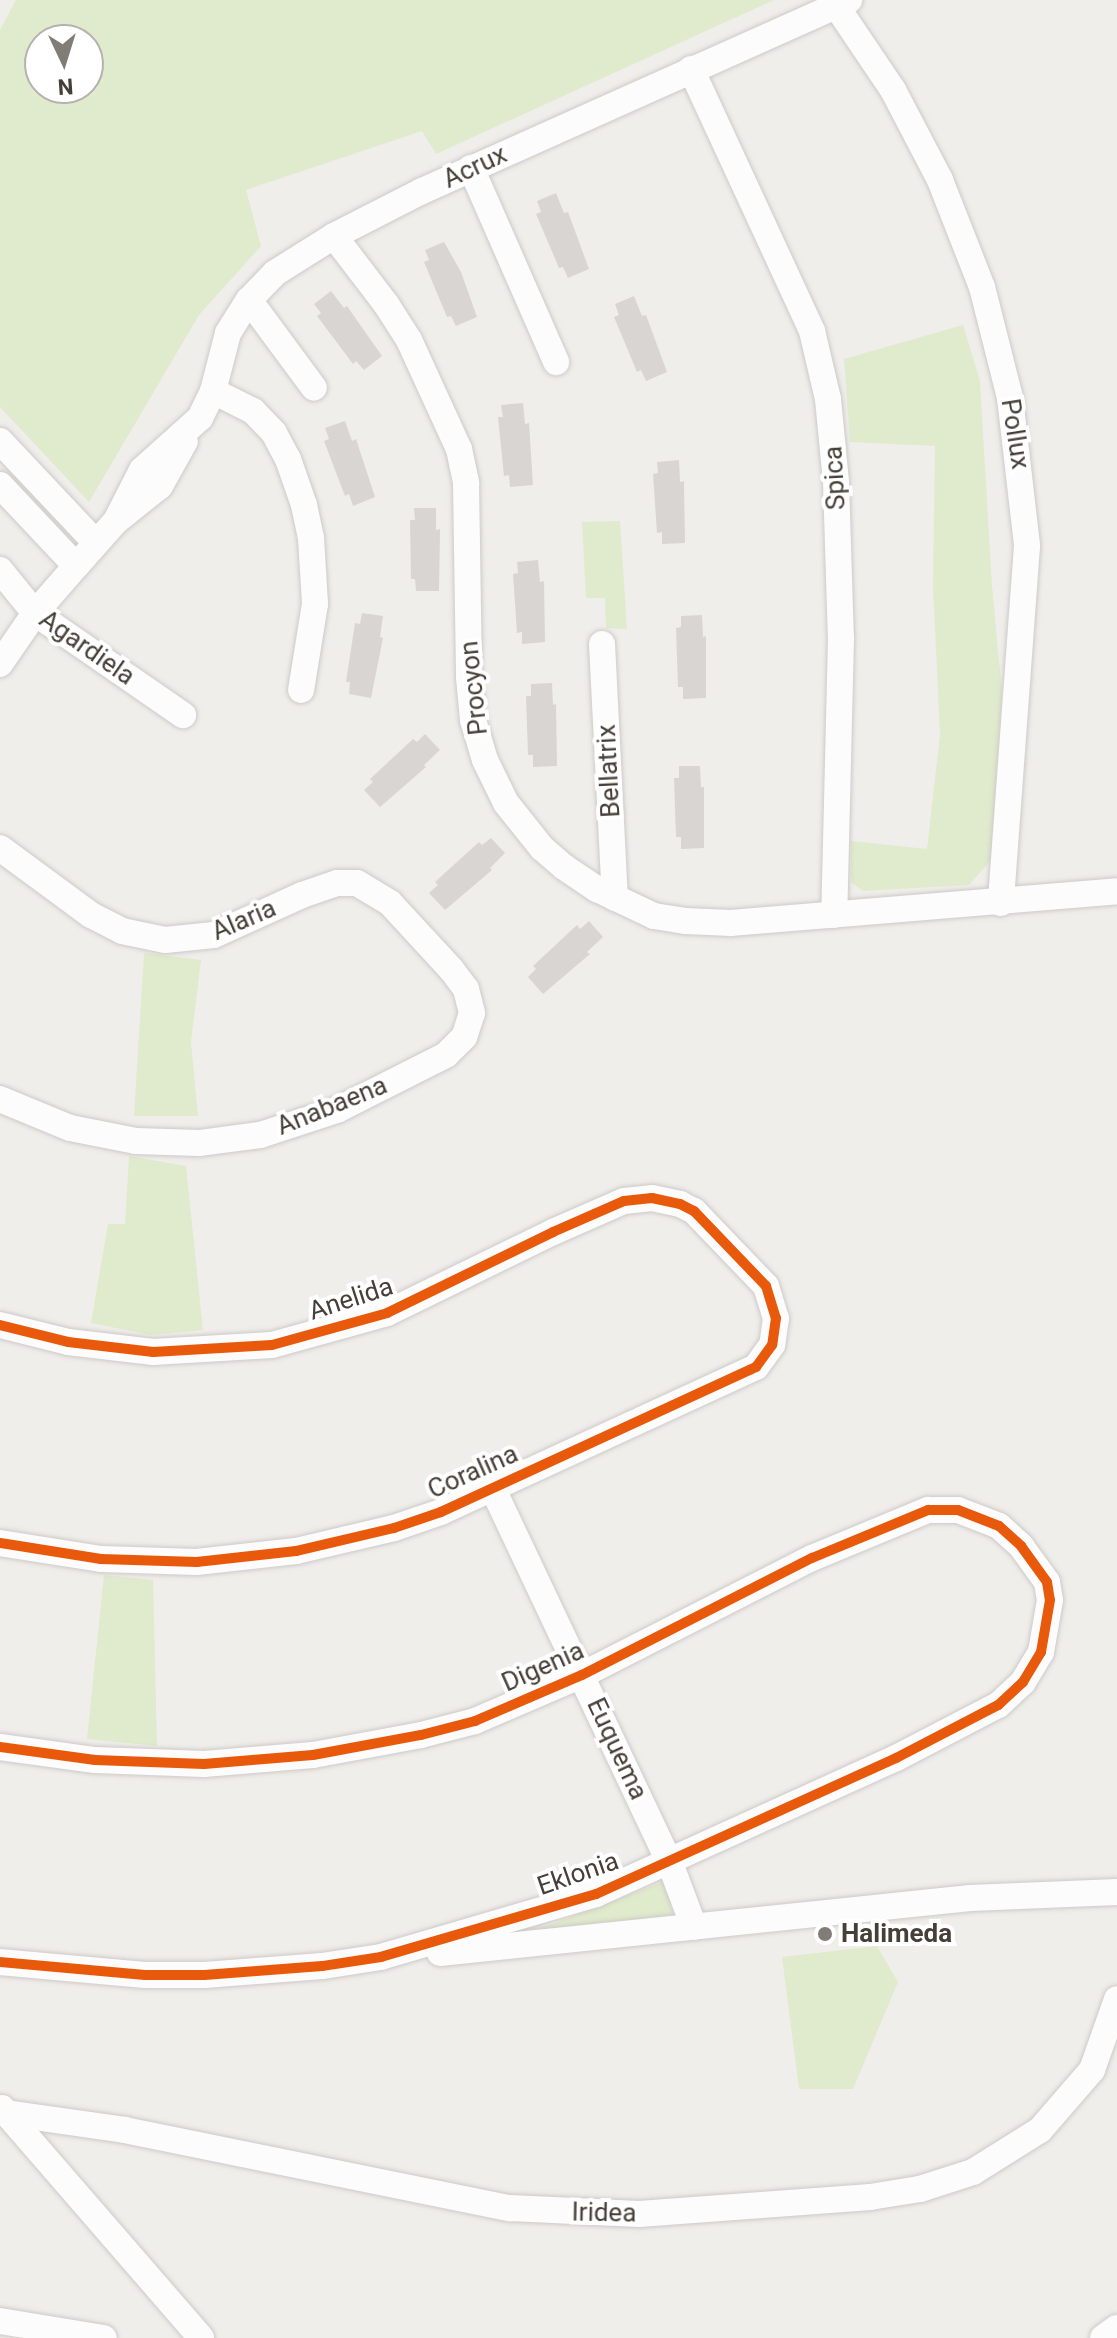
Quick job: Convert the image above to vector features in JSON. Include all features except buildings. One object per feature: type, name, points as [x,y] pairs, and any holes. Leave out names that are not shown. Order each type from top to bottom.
[{"type":"street","name":"Acrux","points":[[0,664],[35,613],[96,543],[116,521],[160,486],[213,391],[224,342],[249,300],[275,273],[334,236],[471,168],[842,2]]},
{"type":"street","name":"Pollux","points":[[842,2],[940,180],[982,287],[1010,398],[1027,546],[1001,903]]},
{"type":"street","name":"Spica","points":[[691,69],[812,331],[828,399],[836,482],[841,638],[834,915]]},
{"type":"street","points":[[471,168],[556,362]]},
{"type":"street","name":"Procyon","points":[[334,236],[386,304],[409,340],[459,449],[466,483],[470,699],[479,741],[492,777],[514,814],[542,848],[580,879],[615,898],[654,916],[685,921],[731,923],[1117,891]]},
{"type":"street","points":[[249,300],[314,388]]},
{"type":"street","points":[[213,391],[253,411],[274,433],[288,459],[304,505],[311,538],[315,604],[301,690]]},
{"type":"street","points":[[0,441],[96,543]]},
{"type":"street","points":[[0,485],[76,566]]},
{"type":"street","name":"Agardiela","points":[[0,570],[35,613],[183,715]]},
{"type":"street","name":"Bellatrix","points":[[602,644],[615,898]]},
{"type":"street","name":"Alaria","points":[[0,848],[91,915],[122,931],[165,940],[214,935],[337,883],[366,887]]},
{"type":"street","name":"Anabaena","points":[[0,1099],[39,1117],[102,1136],[169,1143],[230,1140],[314,1119],[446,1055],[464,1037],[469,1026],[472,1013],[466,989],[390,903],[366,887]]},
{"type":"street","name":"Anelida","points":[[0,1325],[68,1342],[139,1351],[193,1352],[272,1345],[387,1313],[624,1201],[652,1198],[694,1211]]},
{"type":"street","name":"Coralina","points":[[0,1543],[116,1560],[197,1562],[309,1549],[394,1528],[441,1512],[756,1367],[765,1357],[775,1331],[771,1296],[737,1254],[694,1211]]},
{"type":"street","name":"Euquema","points":[[492,1487],[670,1863],[694,1927]]},
{"type":"street","name":"Digenia","points":[[0,1747],[149,1763],[204,1764],[368,1747],[475,1721],[582,1675],[812,1558],[928,1510],[958,1510],[999,1526],[1021,1546],[1047,1582]]},
{"type":"street","name":"Eklonia","points":[[0,1962],[85,1972],[204,1975],[264,1972],[381,1957],[596,1894],[896,1758],[998,1705],[1023,1682],[1041,1652],[1050,1619],[1047,1582]]},
{"type":"street","points":[[381,1957],[970,1898],[1117,1892]]},
{"type":"street","name":"Iridea","points":[[3,2109],[125,2130],[510,2208],[639,2214],[870,2197],[920,2189],[973,2172],[1040,2130],[1092,2070],[1117,1999]]},
{"type":"street","points":[[3,2109],[201,2338]]},
{"type":"street","points":[[0,2321],[104,2338]]},
{"type":"street","points":[[1103,2338],[1117,2328]]},
{"type":"green space","points":[[16,0],[774,0],[436,154],[422,131],[246,190],[261,246],[199,315],[89,502],[0,407],[0,30]]},
{"type":"green space","points":[[963,325],[980,381],[992,586],[1002,693],[991,860],[969,885],[863,891],[851,882],[851,841],[927,849],[940,735],[933,586],[935,446],[850,442],[844,359]]},
{"type":"green space","points":[[620,521],[627,629],[606,628],[605,598],[586,598],[582,522]]},
{"type":"green space","points":[[144,953],[201,960],[191,1042],[198,1116],[134,1116]]},
{"type":"green space","points":[[129,1156],[186,1166],[203,1330],[151,1335],[91,1323],[108,1224],[125,1224]]},
{"type":"green space","points":[[104,1575],[153,1580],[157,1746],[87,1739]]},
{"type":"green space","points":[[665,1881],[673,1915],[526,1934]]},
{"type":"green space","points":[[877,1946],[898,1982],[853,2089],[799,2089],[782,1957]]},
{"type":"cycle path","points":[[0,1325],[68,1342],[153,1352],[272,1345],[387,1313],[624,1201],[652,1198],[680,1204],[694,1211],[766,1286],[776,1318],[772,1345],[756,1367],[441,1512],[394,1528],[296,1551],[197,1562],[101,1559],[0,1543]]},
{"type":"cycle path","points":[[0,1747],[95,1760],[204,1764],[313,1755],[421,1735],[475,1721],[582,1675],[812,1558],[928,1510],[958,1510],[999,1526],[1021,1546],[1047,1582],[1050,1600],[1041,1652],[1023,1682],[998,1705],[896,1758],[596,1894],[381,1957],[322,1966],[204,1975],[145,1975],[0,1962]]},
{"type":"place","name":"Halimeda","points":[[825,1934]]}]
